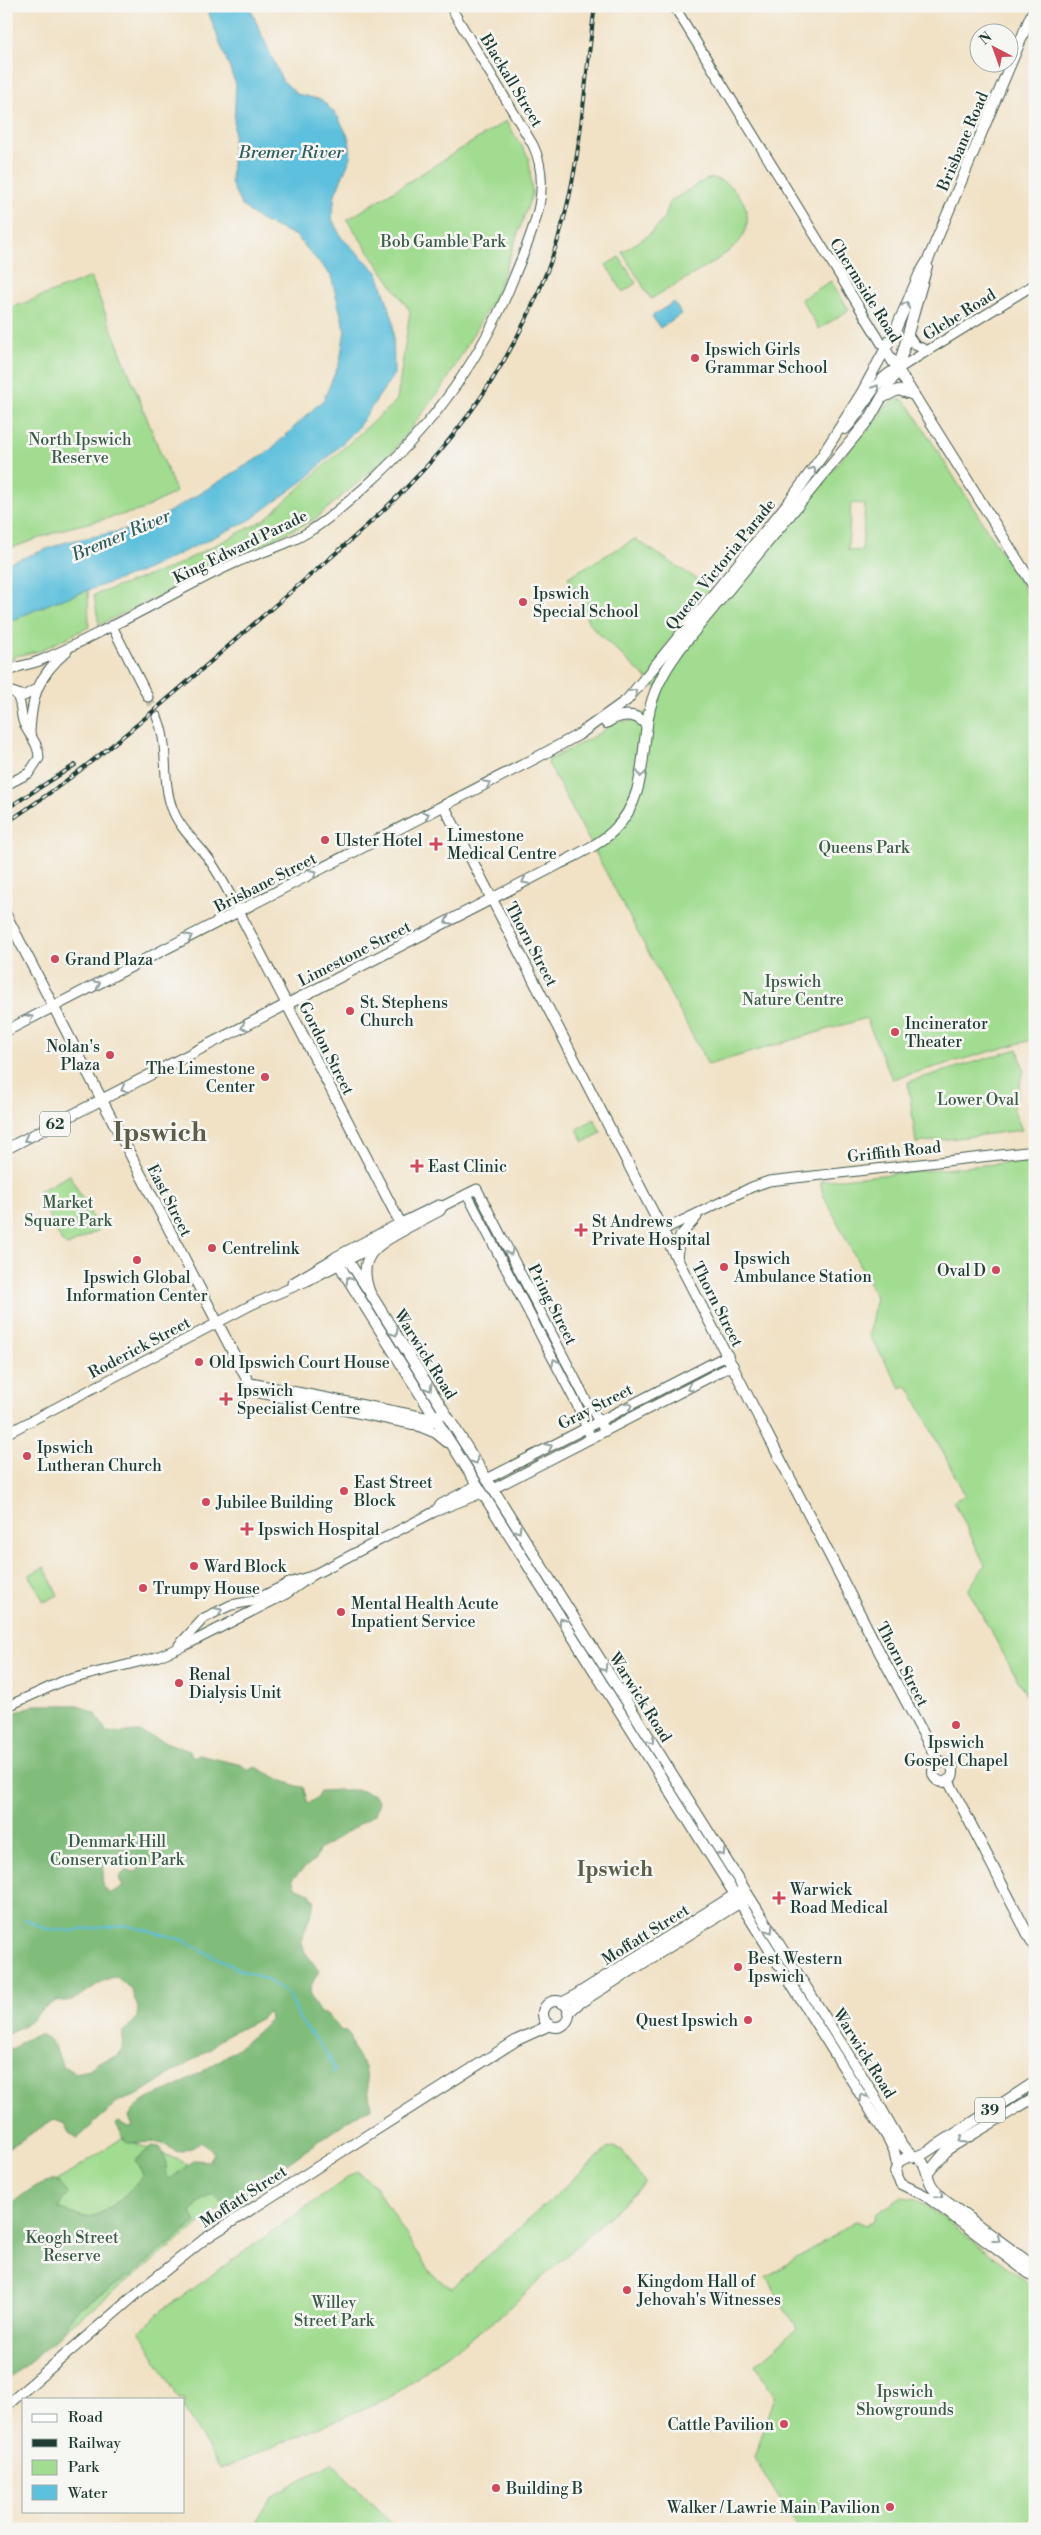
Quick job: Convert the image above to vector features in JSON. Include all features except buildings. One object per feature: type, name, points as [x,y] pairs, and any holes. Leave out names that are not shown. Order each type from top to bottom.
[{"type":"main road","name":"Brisbane Road","points":[[898,369],[928,260],[1034,6]]},
{"type":"main road","name":"Brisbane Road","points":[[886,349],[919,275],[928,260]]},
{"type":"main road","name":"Chermside Road","points":[[886,349],[1035,588]]},
{"type":"main road","name":"Queen Victoria Parade","points":[[536,758],[606,717],[635,691],[792,498],[834,438],[886,349]]},
{"type":"main road","name":"Queen Victoria Parade","points":[[647,726],[658,683],[674,656],[865,425],[898,369]]},
{"type":"main road","points":[[834,438],[858,415],[884,376],[898,369]]},
{"type":"main road","points":[[881,399],[896,390],[914,395]]},
{"type":"main road","points":[[578,735],[592,731],[612,719],[624,716],[638,717],[647,726]]},
{"type":"main road","name":"Limestone Street","points":[[6,1149],[597,844],[616,829],[631,807],[638,789],[647,726]]},
{"type":"main road","name":"Brisbane Street","points":[[6,1031],[536,758]]},
{"type":"main road","name":"Thorn Street","points":[[444,806],[879,1651],[939,1763],[933,1769],[934,1777],[939,1781],[948,1780],[1035,1948]]},
{"type":"main road","name":"Gordon Street","points":[[240,912],[402,1227]]},
{"type":"main road","name":"East Street","points":[[6,915],[250,1387]]},
{"type":"main road","name":"Roderick Street","points":[[384,1241],[402,1227]]},
{"type":"main road","name":"Roderick Street","points":[[342,1259],[402,1227]]},
{"type":"main road","points":[[370,1293],[364,1277],[365,1264],[369,1254],[384,1241]]},
{"type":"main road","name":"Warwick Road","points":[[342,1259],[375,1322],[668,1788],[742,1896],[891,2122],[902,2145],[914,2156]]},
{"type":"main road","name":"Warwick Road","points":[[370,1293],[671,1773],[742,1896],[888,2138],[894,2150],[897,2164]]},
{"type":"main road","points":[[375,1322],[384,1317]]},
{"type":"main road","points":[[250,1387],[413,1424],[427,1425],[436,1419],[440,1412],[439,1403]]},
{"type":"main road","points":[[250,1387],[436,1419],[448,1424],[457,1432]]},
{"type":"main road","points":[[404,1414],[415,1413],[420,1409],[419,1393]]},
{"type":"main road","points":[[413,1424],[438,1434],[454,1450]]},
{"type":"main road","name":"Gray Street","points":[[479,1489],[487,1479]]},
{"type":"main road","name":"Gray Street","points":[[479,1489],[493,1489]]},
{"type":"main road","points":[[668,1788],[671,1773]]},
{"type":"main road","name":"Moffatt Street","points":[[561,2003],[742,1896]]},
{"type":"main road","name":"Moffatt Street","points":[[568,2013],[578,2004],[742,1896]]},
{"type":"main road","points":[[550,2003],[561,2003],[566,2007],[568,2013],[567,2020],[562,2025],[550,2025],[545,2020],[543,2013],[550,2003]]},
{"type":"main road","name":"Moffatt Street","points":[[517,2040],[543,2013]]},
{"type":"main road","name":"Moffatt Street","points":[[6,2406],[177,2260],[214,2232],[517,2040],[550,2025]]},
{"type":"main road","name":"39","points":[[914,2156],[925,2153],[1035,2082]]},
{"type":"main road","name":"39","points":[[928,2173],[948,2149],[1035,2097]]},
{"type":"main road","points":[[1035,2267],[948,2203],[934,2189],[923,2162],[914,2156],[905,2157],[897,2164],[896,2177],[908,2187],[926,2196],[1035,2278]]},
{"type":"main road","points":[[908,2187],[920,2185],[928,2173]]},
{"type":"street","name":"Blackall Street","points":[[450,6],[533,145]]},
{"type":"street","name":"Chermside Road","points":[[674,6],[886,349]]},
{"type":"street","name":"King Edward Parade","points":[[74,645],[234,564],[310,531],[340,509],[380,474],[427,425],[453,392],[491,330],[523,255],[536,217],[542,187],[540,162],[533,145]]},
{"type":"street","name":"Glebe Road","points":[[898,369],[1035,284]]},
{"type":"street","points":[[908,335],[915,345],[928,351]]},
{"type":"street","points":[[112,626],[148,697]]},
{"type":"street","points":[[6,785],[29,773],[38,761],[38,748],[23,722],[22,705],[11,691],[8,673],[17,665],[27,664],[74,645]]},
{"type":"street","points":[[11,691],[29,694],[38,685],[53,663],[74,645]]},
{"type":"street","points":[[27,664],[35,668],[38,685],[30,732]]},
{"type":"street","name":"Gordon Street","points":[[157,717],[162,732],[167,787],[172,809],[183,829],[213,866],[240,912]]},
{"type":"street","name":"Griffith Road","points":[[663,1230],[758,1184],[794,1178],[1035,1151]]},
{"type":"street","name":"Roderick Street","points":[[402,1227],[440,1211],[443,1206],[477,1188]]},
{"type":"street","name":"Pring Street","points":[[477,1188],[586,1400],[605,1431]]},
{"type":"street","name":"Pring Street","points":[[467,1194],[577,1406],[591,1438]]},
{"type":"street","points":[[677,1256],[680,1236],[700,1212]]},
{"type":"street","name":"Roderick Street","points":[[6,1434],[217,1322],[286,1288],[307,1281],[342,1259],[384,1241]]},
{"type":"street","name":"Warwick Road","points":[[342,1259],[370,1293]]},
{"type":"street","name":"Gray Street","points":[[487,1479],[728,1355]]},
{"type":"street","name":"Gray Street","points":[[493,1489],[733,1365]]},
{"type":"street","points":[[512,1466],[512,1473],[517,1476]]},
{"type":"street","points":[[6,1707],[63,1681],[154,1658],[174,1650],[290,1592],[311,1577],[434,1512],[442,1504],[479,1489]]},
{"type":"street","points":[[174,1650],[188,1637],[198,1622],[231,1604],[249,1602],[289,1583],[311,1577]]},
{"type":"street","points":[[239,1603],[246,1608],[248,1614]]},
{"type":"street","points":[[198,1622],[200,1631],[212,1632]]},
{"type":"green space","name":"Bob Gamble Park","points":[[506,121],[529,158],[532,194],[497,292],[444,385],[390,455],[315,519],[99,625],[94,595],[173,567],[264,520],[397,400],[410,311],[347,220]]},
{"type":"green space","points":[[712,178],[730,186],[745,205],[747,222],[742,238],[719,258],[651,299],[622,252],[658,226],[667,211],[669,202],[705,180]]},
{"type":"green space","points":[[619,257],[636,283],[623,292],[606,265]]},
{"type":"green space","name":"North Ipswich Reserve","points":[[91,277],[176,492],[142,510],[67,528],[6,550],[6,310]]},
{"type":"green space","points":[[831,281],[849,310],[819,329],[801,299]]},
{"type":"green space","name":"Queens Park","points":[[895,399],[903,400],[910,407],[1035,606],[1035,1039],[892,1079],[866,1018],[708,1065],[548,763],[549,760],[600,733],[616,721],[635,721],[659,701],[661,692],[589,623],[568,577],[635,539],[706,585],[725,601],[775,538],[887,405]],"holes":[[[851,503],[865,504],[862,551],[848,550]]]},
{"type":"green space","points":[[88,590],[89,627],[39,651],[16,656],[6,663],[6,623],[51,603]]},
{"type":"green space","name":"Lower Oval","points":[[1018,1049],[1024,1071],[1013,1108],[1022,1130],[916,1143],[908,1082]]},
{"type":"green space","points":[[594,1119],[601,1133],[584,1142],[577,1129]]},
{"type":"green space","points":[[1035,1160],[1035,1711],[968,1590],[985,1565],[954,1501],[965,1495],[910,1389],[905,1386],[901,1388],[869,1335],[876,1297],[823,1194],[820,1181]]},
{"type":"green space","name":"Market Square Park","points":[[70,1175],[99,1230],[68,1246],[62,1242],[37,1192]]},
{"type":"green space","points":[[44,1567],[58,1595],[44,1602],[29,1575]]},
{"type":"green space","name":"Denmark Hill Conservation Park","points":[[34,1705],[78,1705],[96,1714],[107,1733],[139,1732],[189,1751],[194,1757],[199,1755],[242,1765],[247,1771],[255,1767],[285,1782],[303,1787],[308,1804],[315,1799],[320,1791],[335,1790],[369,1793],[379,1801],[375,1814],[319,1850],[315,1859],[292,1879],[295,1887],[310,1893],[315,1902],[301,1941],[305,1952],[319,1971],[312,1984],[311,1996],[320,2013],[329,2015],[341,2031],[346,2031],[351,2037],[353,2050],[365,2067],[371,2108],[360,2112],[226,2207],[213,2194],[199,2202],[191,2213],[196,2222],[131,2275],[76,2310],[59,2337],[6,2381],[6,2208],[31,2189],[52,2181],[61,2184],[68,2194],[58,2207],[84,2217],[100,2213],[125,2195],[143,2175],[135,2161],[152,2146],[159,2147],[167,2162],[166,2174],[170,2179],[195,2160],[209,2161],[214,2153],[201,2141],[192,2148],[178,2152],[160,2142],[127,2143],[116,2124],[119,2122],[129,2128],[133,2127],[129,2117],[144,2101],[180,2085],[215,2064],[252,2037],[270,2019],[269,2012],[265,2013],[261,2018],[219,2040],[210,2049],[136,2096],[119,2101],[78,2138],[69,2133],[63,2122],[54,2119],[6,2150],[6,2085],[11,2080],[6,2075],[6,2050],[16,2048],[20,2042],[39,2034],[49,2040],[64,2066],[75,2073],[90,2070],[96,2063],[116,2057],[122,2049],[123,2033],[137,2017],[138,2008],[131,1989],[117,1977],[110,1978],[73,1999],[58,2000],[44,2008],[31,2021],[6,2035],[6,1719],[14,1713]],"holes":[[[122,1849],[136,1861],[139,1871],[131,1872],[126,1870],[119,1878],[123,1887],[109,1894],[102,1884],[104,1865],[116,1857]]]},
{"type":"green space","name":"Keogh Street Reserve","points":[[122,2138],[247,2187],[6,2376],[6,2215]]},
{"type":"green space","name":"Willey Street Park","points":[[613,2147],[622,2150],[645,2183],[504,2313],[389,2398],[220,2469],[185,2409],[185,2398],[178,2398],[140,2332],[161,2311],[357,2171],[375,2186],[431,2274],[452,2288],[608,2148]]},
{"type":"green space","name":"Ipswich Showgrounds","points":[[902,2197],[916,2199],[927,2206],[1035,2288],[1035,2516],[1014,2529],[798,2529],[754,2458],[775,2397],[756,2364],[797,2329],[766,2277],[857,2221],[866,2225],[874,2220],[876,2214]]},
{"type":"green space","points":[[332,2463],[397,2529],[248,2529],[256,2522],[271,2497]]},
{"type":"water","name":"Bremer River","points":[[206,6],[249,6],[282,80],[297,94],[322,100],[338,117],[349,138],[351,157],[335,194],[332,219],[341,237],[378,273],[393,320],[394,374],[356,430],[307,478],[250,520],[141,572],[51,603],[6,623],[6,564],[66,542],[146,526],[268,452],[324,399],[340,361],[345,330],[331,276],[296,236],[260,220],[241,205],[231,183],[236,85]]},
{"type":"water","points":[[674,302],[681,314],[660,328],[652,316]]},
{"type":"waterway","points":[[25,1919],[46,1929],[71,1931],[124,1925],[154,1932],[183,1940],[238,1969],[266,1979],[289,1994],[300,2020],[328,2055],[335,2070],[332,2074]]},
{"type":"waterway","points":[[153,2529],[158,2525],[174,2529]]},
{"type":"tunnel","points":[[148,697],[157,717]]},
{"type":"railway","points":[[6,823],[70,778],[131,730],[349,541],[430,463],[471,411],[490,384],[522,326],[537,296],[560,234],[575,169],[580,137],[595,6]]},
{"type":"railway","points":[[6,809],[75,765]]},
{"type":"place","name":"Ipswich Girls Grammar School","points":[[695,358]]},
{"type":"place","name":"Ipswich Special School","points":[[523,602]]},
{"type":"place","name":"Ulster Hotel","points":[[325,840]]},
{"type":"place","name":"Limestone Medical Centre","points":[[436,844]]},
{"type":"place","name":"Grand Plaza","points":[[55,959]]},
{"type":"place","name":"St. Stephens Church","points":[[350,1011]]},
{"type":"place","name":"Incinerator Theater","points":[[895,1032]]},
{"type":"place","name":"Nolan's Plaza","points":[[110,1055]]},
{"type":"place","name":"The Limestone Center","points":[[265,1077]]},
{"type":"place","name":"East Clinic","points":[[417,1166]]},
{"type":"place","name":"St Andrews Private Hospital","points":[[581,1230]]},
{"type":"place","name":"Centrelink","points":[[212,1248]]},
{"type":"place","name":"Ipswich Global Information Center","points":[[137,1260]]},
{"type":"place","name":"Ipswich Ambulance Station","points":[[724,1267]]},
{"type":"place","name":"Oval D","points":[[996,1270]]},
{"type":"place","name":"Old Ipswich Court House","points":[[199,1362]]},
{"type":"place","name":"Ipswich Specialist Centre","points":[[226,1399]]},
{"type":"place","name":"Ipswich Lutheran Church","points":[[27,1456]]},
{"type":"place","name":"East Street Block","points":[[344,1491]]},
{"type":"place","name":"Jubilee Building","points":[[206,1502]]},
{"type":"place","name":"Ipswich Hospital","points":[[247,1529]]},
{"type":"place","name":"Ward Block","points":[[194,1566]]},
{"type":"place","name":"Trumpy House","points":[[143,1588]]},
{"type":"place","name":"Mental Health Acute Inpatient Service","points":[[341,1612]]},
{"type":"place","name":"Renal Dialysis Unit","points":[[179,1683]]},
{"type":"place","name":"Ipswich Gospel Chapel","points":[[956,1725]]},
{"type":"place","name":"Warwick Road Medical","points":[[779,1898]]},
{"type":"place","name":"Best Western Ipswich","points":[[738,1967]]},
{"type":"place","name":"Quest Ipswich","points":[[748,2020]]},
{"type":"place","name":"Kingdom Hall of Jehovah's Witnesses","points":[[627,2290]]},
{"type":"place","name":"Cattle Pavilion","points":[[784,2424]]},
{"type":"place","name":"Building B","points":[[496,2488]]},
{"type":"place","name":"Walker / Lawrie Main Pavilion","points":[[890,2507]]},
{"type":"district","name":"Ipswich","points":[[160,1132]]},
{"type":"district","name":"Ipswich","points":[[615,1869]]},
{"type":"park label","name":"Ipswich Nature Centre","points":[[793,990]]}]
